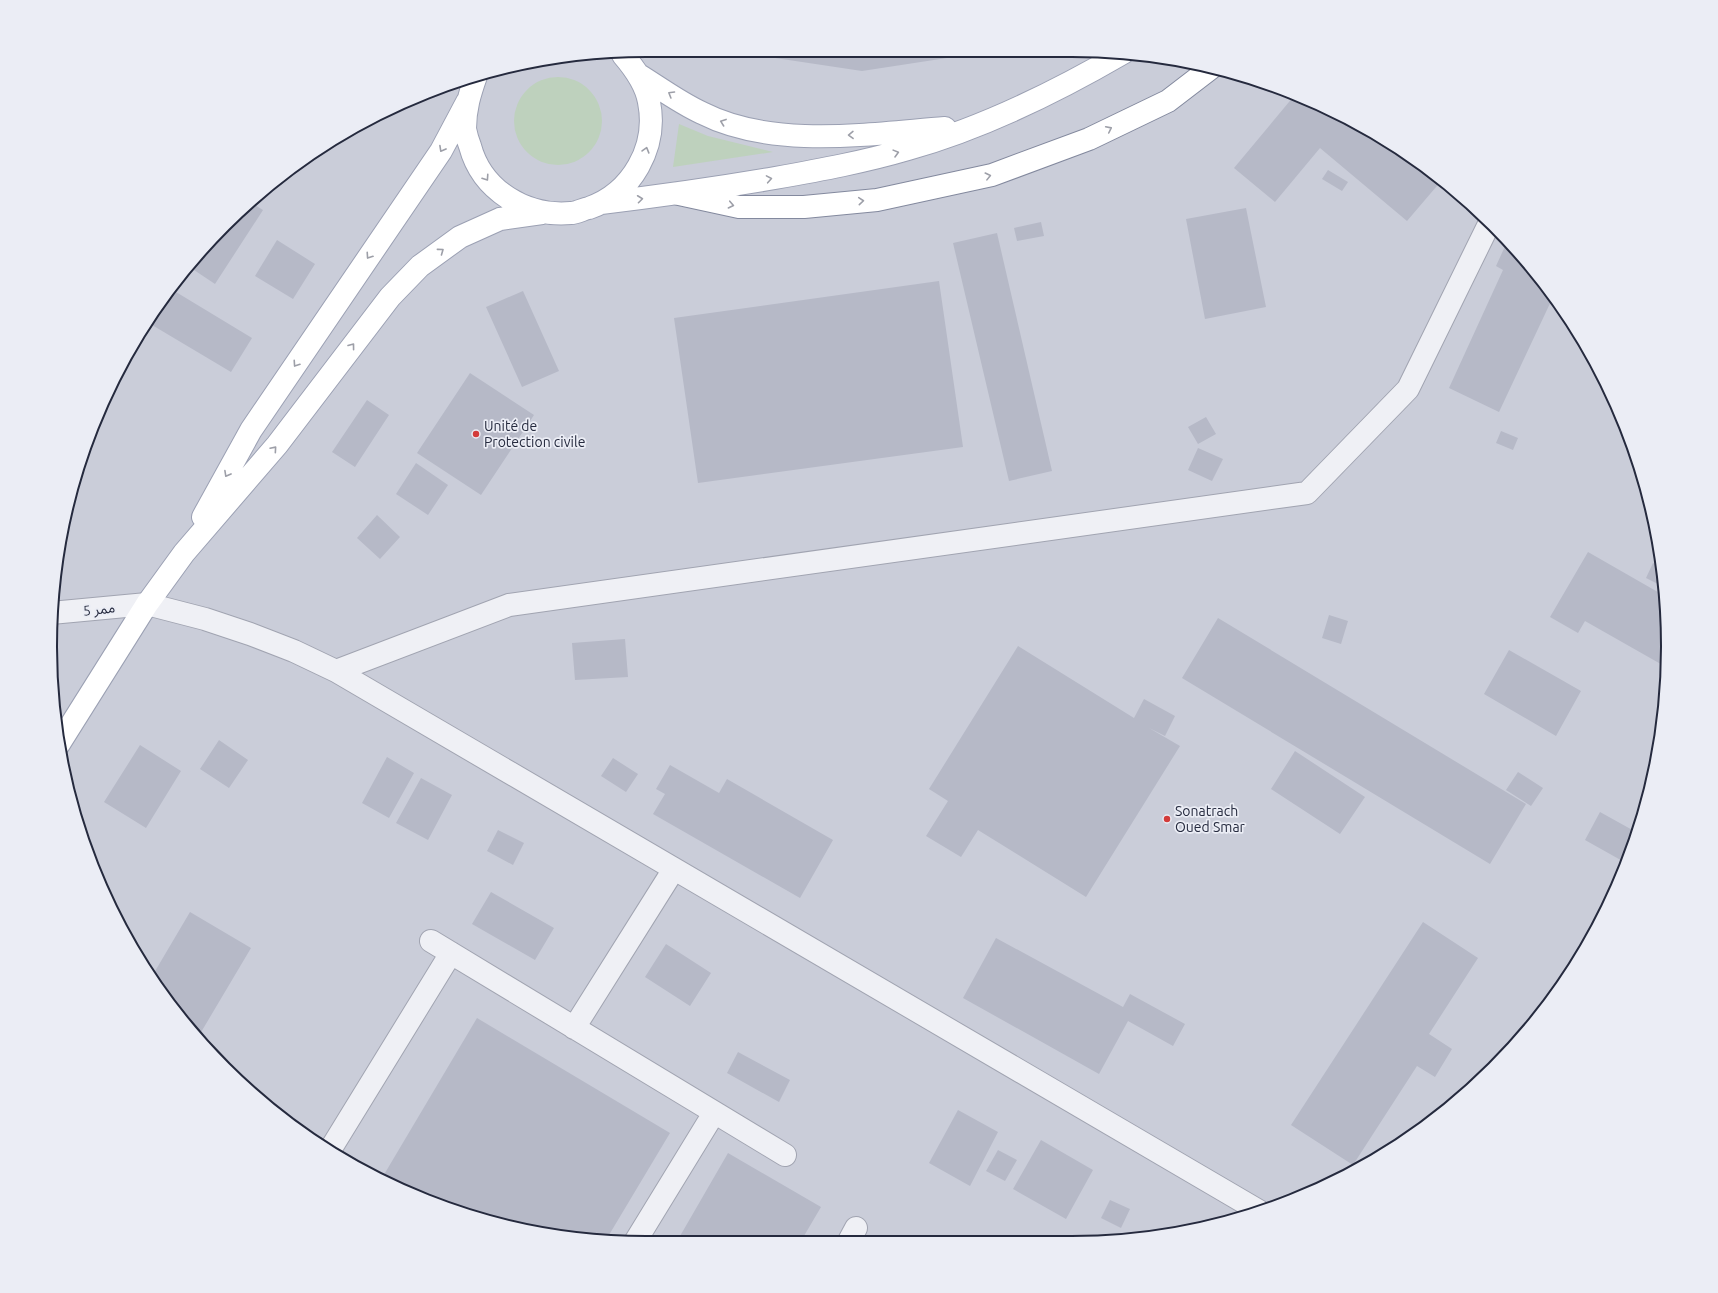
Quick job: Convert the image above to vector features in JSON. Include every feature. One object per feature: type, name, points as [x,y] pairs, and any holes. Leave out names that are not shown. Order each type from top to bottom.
[{"type":"main road","points":[[601,203],[626,185],[642,160],[651,132],[649,102],[639,75],[625,58]]},
{"type":"main road","points":[[64,736],[147,604],[184,553],[277,445],[390,297],[420,266],[460,237],[500,219],[542,213],[573,213],[601,203],[679,194],[855,163],[909,149],[974,126],[1078,80],[1114,58]]},
{"type":"main road","points":[[679,194],[739,207],[804,207],[876,200],[992,175],[1090,139],[1161,104],[1205,72]]},
{"type":"main road","points":[[639,75],[702,114],[731,125],[762,133],[805,136],[859,135],[974,126]]},
{"type":"main road","points":[[184,553],[251,430],[441,151],[467,102],[474,83]]},
{"type":"main road","points":[[467,102],[465,130],[473,159],[490,185],[514,203],[542,213]]},
{"type":"lane","points":[[336,671],[508,605],[1307,493],[1408,389],[1487,229]]},
{"type":"lane","points":[[147,604],[205,619],[250,634],[294,651],[336,671],[1252,1208]]},
{"type":"lane","name":"ممر 5","points":[[58,613],[147,604]]},
{"type":"lane","points":[[574,1028],[674,869]]},
{"type":"lane","points":[[431,941],[785,1156]]},
{"type":"lane","points":[[333,1145],[451,953]]},
{"type":"lane","points":[[638,1236],[714,1113]]},
{"type":"shaded area","points":[[1072,57],[1110,58],[1187,68],[1261,88],[1332,118],[1366,136],[1399,156],[1460,203],[1515,258],[1562,319],[1582,352],[1616,421],[1630,457],[1650,531],[1656,570],[1660,608],[1660,685],[1650,762],[1641,799],[1630,836],[1600,907],[1562,974],[1539,1005],[1515,1035],[1460,1090],[1399,1137],[1332,1175],[1261,1205],[1187,1225],[1110,1235],[1072,1236],[608,1235],[531,1225],[494,1216],[457,1205],[386,1175],[319,1137],[288,1114],[258,1090],[203,1035],[156,974],[118,907],[88,836],[68,762],[58,685],[58,608],[68,531],[88,457],[102,421],[136,352],[156,319],[203,258],[258,203],[319,156],[386,118],[457,88],[531,68],[608,58]]},
{"type":"green space","points":[[558,77],[575,80],[583,84],[595,96],[599,104],[602,121],[599,138],[595,146],[583,158],[575,162],[558,165],[541,162],[533,158],[521,146],[517,138],[514,121],[517,104],[521,96],[533,84],[541,80]]},
{"type":"green space","points":[[679,124],[708,136],[773,152],[673,167]]},
{"type":"building","points":[[768,57],[953,57],[862,71]]},
{"type":"building","points":[[1291,100],[1332,118],[1366,136],[1399,156],[1438,185],[1407,221],[1320,148],[1275,202],[1234,168]]},
{"type":"building","points":[[1328,170],[1348,182],[1342,191],[1322,179]]},
{"type":"building","points":[[256,205],[263,210],[215,284],[194,270],[203,258]]},
{"type":"building","points":[[1246,208],[1266,307],[1205,319],[1186,219]]},
{"type":"building","points":[[1041,222],[1044,236],[1017,241],[1014,228]]},
{"type":"building","points":[[997,233],[1052,471],[1009,481],[953,243]]},
{"type":"building","points":[[277,240],[315,264],[293,299],[255,276]]},
{"type":"building","points":[[1505,247],[1515,258],[1550,303],[1499,412],[1449,388],[1503,270],[1496,266]]},
{"type":"building","points":[[939,281],[963,447],[698,483],[674,318]]},
{"type":"building","points":[[523,291],[559,371],[522,387],[486,307]]},
{"type":"building","points":[[176,292],[252,338],[231,372],[152,325]]},
{"type":"building","name":"Unité de Protection civile","points":[[470,373],[534,415],[481,495],[417,453]]},
{"type":"building","points":[[367,400],[389,415],[355,467],[332,452]]},
{"type":"building","points":[[1206,417],[1216,434],[1198,444],[1188,427]]},
{"type":"building","points":[[1501,431],[1518,438],[1513,450],[1496,443]]},
{"type":"building","points":[[1198,448],[1223,459],[1212,481],[1188,470]]},
{"type":"building","points":[[416,463],[448,485],[428,515],[396,494]]},
{"type":"building","points":[[377,515],[400,537],[380,559],[357,538]]},
{"type":"building","points":[[1588,552],[1658,592],[1661,664],[1585,621],[1578,633],[1550,617]]},
{"type":"building","points":[[1653,563],[1655,564],[1657,584],[1646,578]]},
{"type":"building","points":[[1329,615],[1348,621],[1341,644],[1322,638]]},
{"type":"building","points":[[1218,618],[1526,804],[1490,864],[1182,678]]},
{"type":"building","points":[[625,639],[628,677],[575,680],[572,643]]},
{"type":"building","points":[[1018,646],[1134,718],[1144,699],[1175,716],[1165,736],[1149,728],[1180,746],[1086,897],[978,830],[961,857],[926,836],[948,801],[929,789]]},
{"type":"building","points":[[1509,650],[1581,691],[1556,736],[1484,694]]},
{"type":"building","points":[[219,740],[248,760],[229,788],[200,769]]},
{"type":"building","points":[[140,745],[181,771],[146,828],[104,802]]},
{"type":"building","points":[[1295,751],[1365,797],[1340,834],[1271,789]]},
{"type":"building","points":[[387,757],[414,773],[389,818],[362,803]]},
{"type":"building","points":[[613,758],[638,774],[626,792],[601,776]]},
{"type":"building","points":[[670,765],[719,793],[727,779],[833,840],[800,898],[653,814],[665,794],[656,789]]},
{"type":"building","points":[[1518,772],[1543,788],[1531,806],[1506,790]]},
{"type":"building","points":[[421,778],[452,795],[428,840],[396,823]]},
{"type":"building","points":[[1600,812],[1632,830],[1621,860],[1585,840]]},
{"type":"building","points":[[498,830],[524,843],[513,865],[487,851]]},
{"type":"building","points":[[491,892],[554,928],[535,960],[472,924]]},
{"type":"building","points":[[190,912],[251,948],[201,1032],[155,972]]},
{"type":"building","points":[[1423,922],[1478,958],[1429,1034],[1452,1049],[1435,1077],[1417,1066],[1354,1163],[1352,1164],[1291,1125]]},
{"type":"building","points":[[996,938],[1123,1007],[1130,994],[1185,1024],[1173,1046],[1128,1021],[1099,1074],[963,998]]},
{"type":"building","points":[[666,944],[711,973],[690,1006],[645,977]]},
{"type":"building","points":[[477,1018],[670,1133],[609,1235],[531,1225],[494,1216],[457,1205],[384,1174]]},
{"type":"building","points":[[738,1052],[790,1080],[779,1102],[727,1073]]},
{"type":"building","points":[[958,1110],[998,1132],[970,1186],[929,1163]]},
{"type":"building","points":[[1041,1140],[1093,1170],[1066,1219],[1013,1189]]},
{"type":"building","points":[[998,1150],[1017,1160],[1005,1181],[986,1171]]},
{"type":"building","points":[[728,1153],[821,1207],[804,1236],[680,1236]]},
{"type":"building","points":[[1110,1200],[1130,1209],[1121,1228],[1101,1218]]},
{"type":"place","name":"Unité de Protection civile","points":[[476,434]]},
{"type":"place","name":"Sonatrach Oued Smar","points":[[1167,819]]}]
